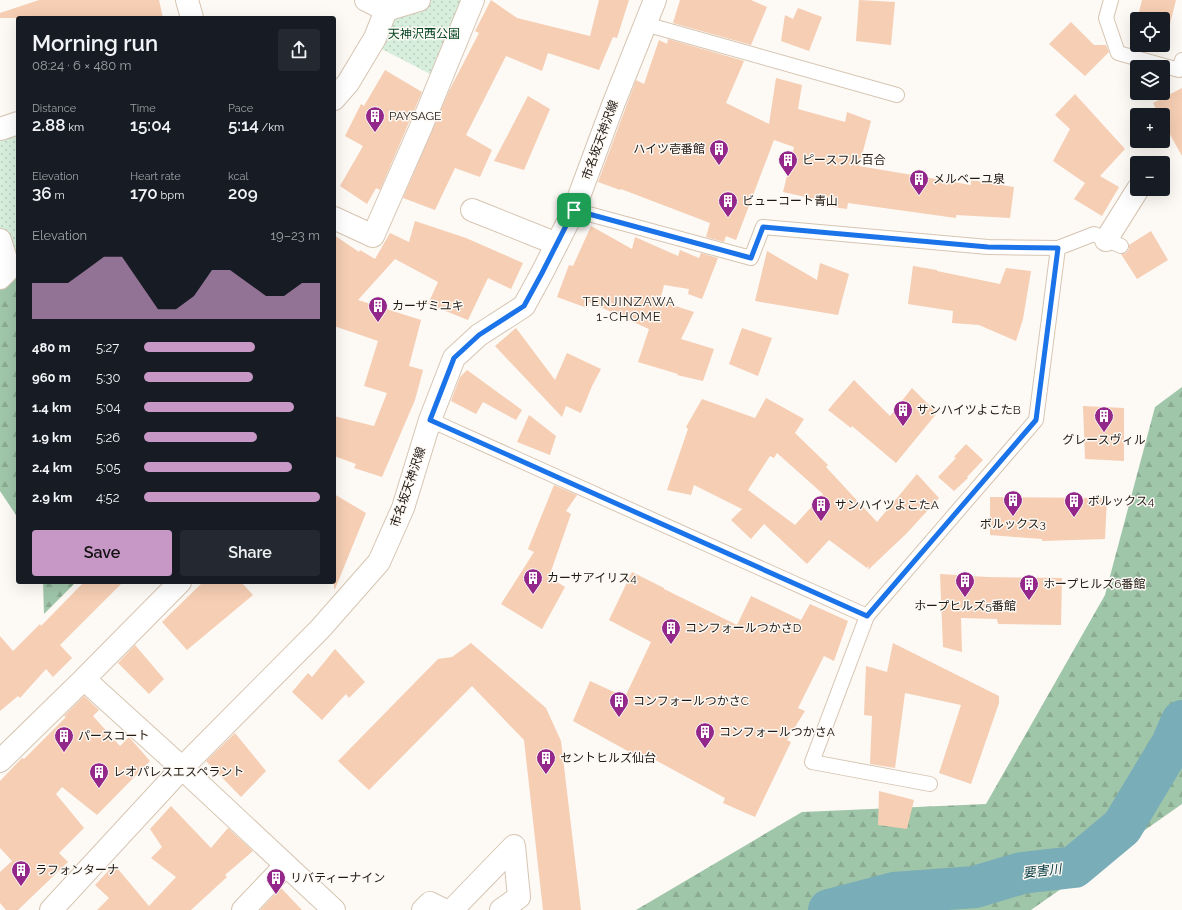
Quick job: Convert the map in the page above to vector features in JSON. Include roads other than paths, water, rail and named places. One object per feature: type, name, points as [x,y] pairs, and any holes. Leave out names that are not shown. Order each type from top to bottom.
[{"type":"street","points":[[186,0],[191,16]]},
{"type":"street","points":[[366,0],[386,10],[419,0]]},
{"type":"street","points":[[336,219],[373,236],[473,0]]},
{"type":"street","name":"市名坂天神沢線","points":[[51,910],[182,768],[320,629],[379,562],[403,508],[430,420],[454,358],[479,335],[524,306],[574,210],[613,105],[655,0]]},
{"type":"street","points":[[336,97],[348,83],[375,38],[386,10]]},
{"type":"street","points":[[0,128],[16,124]]},
{"type":"street","points":[[1113,243],[1135,196]]},
{"type":"street","points":[[472,210],[557,244]]},
{"type":"street","points":[[0,240],[10,269],[0,278]]},
{"type":"street","points":[[0,761],[178,584]]},
{"type":"street","points":[[84,679],[334,910]]},
{"type":"street","points":[[452,910],[514,846],[519,897],[501,910]]},
{"type":"street","points":[[243,910],[286,865]]},
{"type":"street","points":[[423,910],[430,903],[444,910]]},
{"type":"lane","points":[[1111,0],[1106,18],[1118,53],[1179,70],[1182,60]]},
{"type":"lane","points":[[645,24],[897,95]]},
{"type":"lane","points":[[574,210],[751,258],[763,227],[988,247],[1058,248],[1094,234],[1113,243]]},
{"type":"lane","points":[[930,784],[812,762],[867,616],[1036,420],[1058,248]]},
{"type":"lane","points":[[430,420],[867,616]]},
{"type":"waterway","name":"要害川","points":[[829,910],[894,893],[975,887],[1022,873],[1074,867],[1122,827],[1172,744],[1182,721]]},
{"type":"place","name":"PAYSAGE","points":[[375,133]]},
{"type":"place","name":"ハイツ壱番館","points":[[719,166]]},
{"type":"place","name":"ピースフル百合","points":[[788,177]]},
{"type":"place","name":"メルベーユ泉","points":[[919,196]]},
{"type":"place","name":"ビューコート青山","points":[[728,218]]},
{"type":"place","name":"カーザミユキ","points":[[378,323]]},
{"type":"place","name":"サンハイツよこたB","points":[[903,427]]},
{"type":"place","name":"グレースヴィル","points":[[1104,433]]},
{"type":"place","name":"ボルックス3","points":[[1013,517]]},
{"type":"place","name":"ボルックス4","points":[[1074,518]]},
{"type":"place","name":"サンハイツよこたA","points":[[821,522]]},
{"type":"place","name":"カーサアイリス4","points":[[533,595]]},
{"type":"place","name":"ホープヒルズ5番館","points":[[965,598]]},
{"type":"place","name":"ホープヒルズ6番館","points":[[1029,601]]},
{"type":"place","name":"コンフォールつかさD","points":[[671,645]]},
{"type":"place","name":"コンフォールつかさC","points":[[619,718]]},
{"type":"place","name":"コンフォールつかさA","points":[[705,749]]},
{"type":"place","name":"パースコート","points":[[64,753]]},
{"type":"place","name":"セントヒルズ仙台","points":[[546,775]]},
{"type":"place","name":"レオパレスエスペラント","points":[[99,789]]},
{"type":"place","name":"ラフォンターナ","points":[[21,887]]},
{"type":"place","name":"リバティーナイン","points":[[276,895]]},
{"type":"district","name":"TENJINZAWA 1-CHOME","points":[[629,308]]},
{"type":"park label","name":"天神沢西公園","points":[[424,34]]}]
